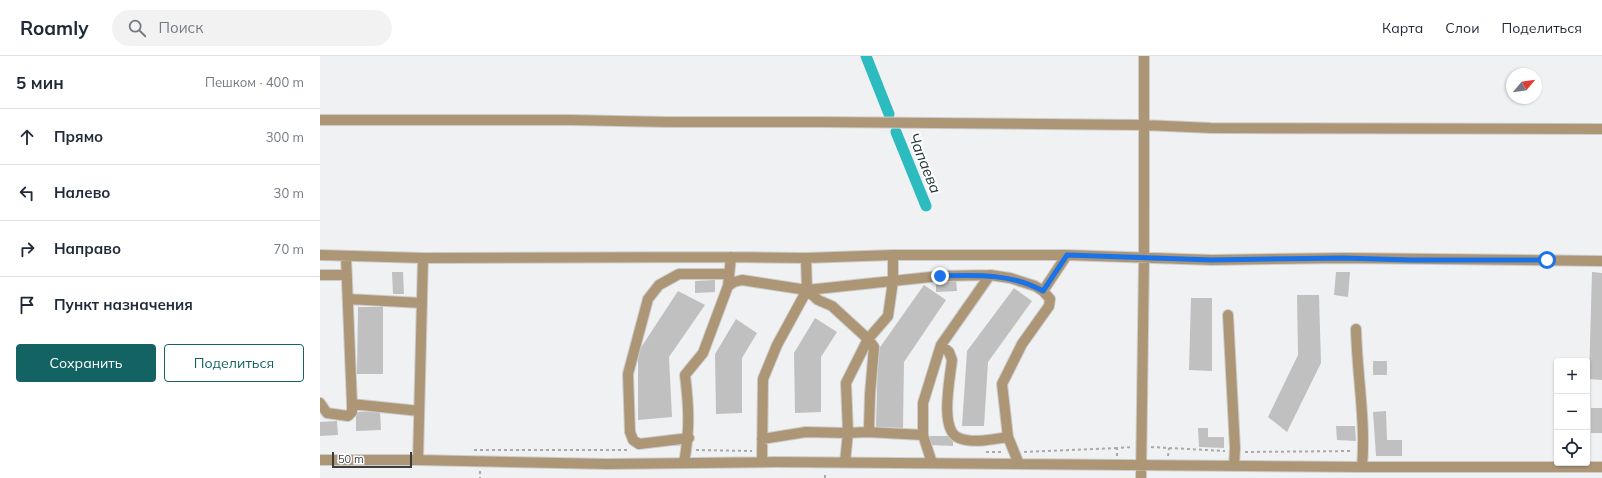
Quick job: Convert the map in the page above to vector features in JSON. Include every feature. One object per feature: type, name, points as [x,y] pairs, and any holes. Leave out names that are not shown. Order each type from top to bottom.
[{"type":"street","points":[[1142,478],[1144,56]]},
{"type":"street","points":[[320,120],[571,120],[1143,125],[1219,128],[1602,129]]},
{"type":"street","points":[[320,256],[423,258],[806,258],[892,255],[1067,255],[1264,260],[1343,258],[1602,261]]},
{"type":"street","points":[[845,462],[848,433],[846,383],[868,339],[888,316],[893,281],[892,255]]},
{"type":"street","points":[[1043,291],[1067,255]]},
{"type":"street","points":[[320,403],[327,413],[348,416],[352,412],[346,257]]},
{"type":"street","points":[[684,463],[688,438],[689,414],[685,375],[703,353],[728,286],[731,257]]},
{"type":"street","points":[[418,460],[423,258]]},
{"type":"street","points":[[762,462],[763,379],[777,345],[806,290],[806,258]]},
{"type":"street","points":[[688,438],[639,444],[633,440],[630,432],[628,374],[648,299],[659,285],[679,274],[729,274]]},
{"type":"street","points":[[320,275],[347,275]]},
{"type":"street","points":[[932,463],[923,435],[923,403],[941,345],[990,275]]},
{"type":"street","points":[[728,286],[734,282],[742,280],[806,290],[940,276],[990,275],[1010,278],[1035,286],[1043,291],[1050,299],[1049,306],[1022,344],[1002,384],[1008,438],[1019,464]]},
{"type":"street","points":[[806,290],[818,300],[832,306],[868,339],[874,347],[869,429],[867,432]]},
{"type":"street","points":[[348,299],[422,303]]},
{"type":"street","points":[[1228,315],[1234,466]]},
{"type":"street","points":[[1356,329],[1364,451],[1362,467]]},
{"type":"street","points":[[941,345],[949,352],[952,360],[946,416],[951,432],[958,438],[973,440],[1008,438]]},
{"type":"street","points":[[352,404],[419,411]]},
{"type":"street","points":[[762,439],[806,432],[867,432],[923,435]]},
{"type":"street","points":[[320,460],[418,460],[607,464],[845,462],[1362,467],[1602,467]]},
{"type":"path","points":[[1142,447],[1234,452],[1364,451]]},
{"type":"building","points":[[392,272],[403,272],[404,294],[393,294]]},
{"type":"building","points":[[1336,272],[1350,272],[1348,297],[1334,295]]},
{"type":"building","points":[[1592,272],[1602,273],[1602,380],[1590,379]]},
{"type":"building","points":[[956,279],[957,291],[936,292],[936,281]]},
{"type":"building","points":[[715,280],[715,292],[695,293],[695,281]]},
{"type":"building","points":[[924,285],[946,300],[904,362],[903,428],[876,427],[878,350]]},
{"type":"building","points":[[1014,288],[1032,301],[988,362],[984,426],[962,426],[967,351]]},
{"type":"building","points":[[678,291],[705,305],[669,357],[672,417],[638,420],[638,352]]},
{"type":"building","points":[[1297,295],[1319,295],[1321,363],[1287,432],[1268,417],[1298,355]]},
{"type":"building","points":[[1191,298],[1212,298],[1212,371],[1189,370]]},
{"type":"building","points":[[358,307],[383,307],[383,374],[357,374]]},
{"type":"building","points":[[815,318],[837,332],[821,357],[821,412],[795,413],[794,353]]},
{"type":"building","points":[[736,319],[757,333],[742,358],[742,413],[716,414],[715,354]]},
{"type":"building","points":[[1373,361],[1387,361],[1387,375],[1373,375]]},
{"type":"building","points":[[1591,408],[1602,408],[1602,433],[1591,433]]},
{"type":"building","points":[[380,411],[381,430],[356,431],[356,412]]},
{"type":"building","points":[[1386,411],[1387,440],[1402,440],[1402,456],[1376,456],[1373,412]]},
{"type":"building","points":[[337,421],[338,435],[320,436],[320,422]]},
{"type":"building","points":[[1336,426],[1355,426],[1356,441],[1337,440]]},
{"type":"building","points":[[1198,428],[1208,428],[1208,437],[1224,437],[1224,448],[1199,447]]},
{"type":"building","points":[[930,436],[953,436],[953,446],[930,445]]},
{"type":"waterway","name":"Чапаева","points":[[866,56],[889,114]]},
{"type":"waterway","name":"Чапаева","points":[[896,132],[926,206]]},
{"type":"route","points":[[940,276],[990,275],[1010,278],[1035,286],[1043,291],[1067,255],[1212,260],[1343,258],[1411,260],[1547,260]]}]
